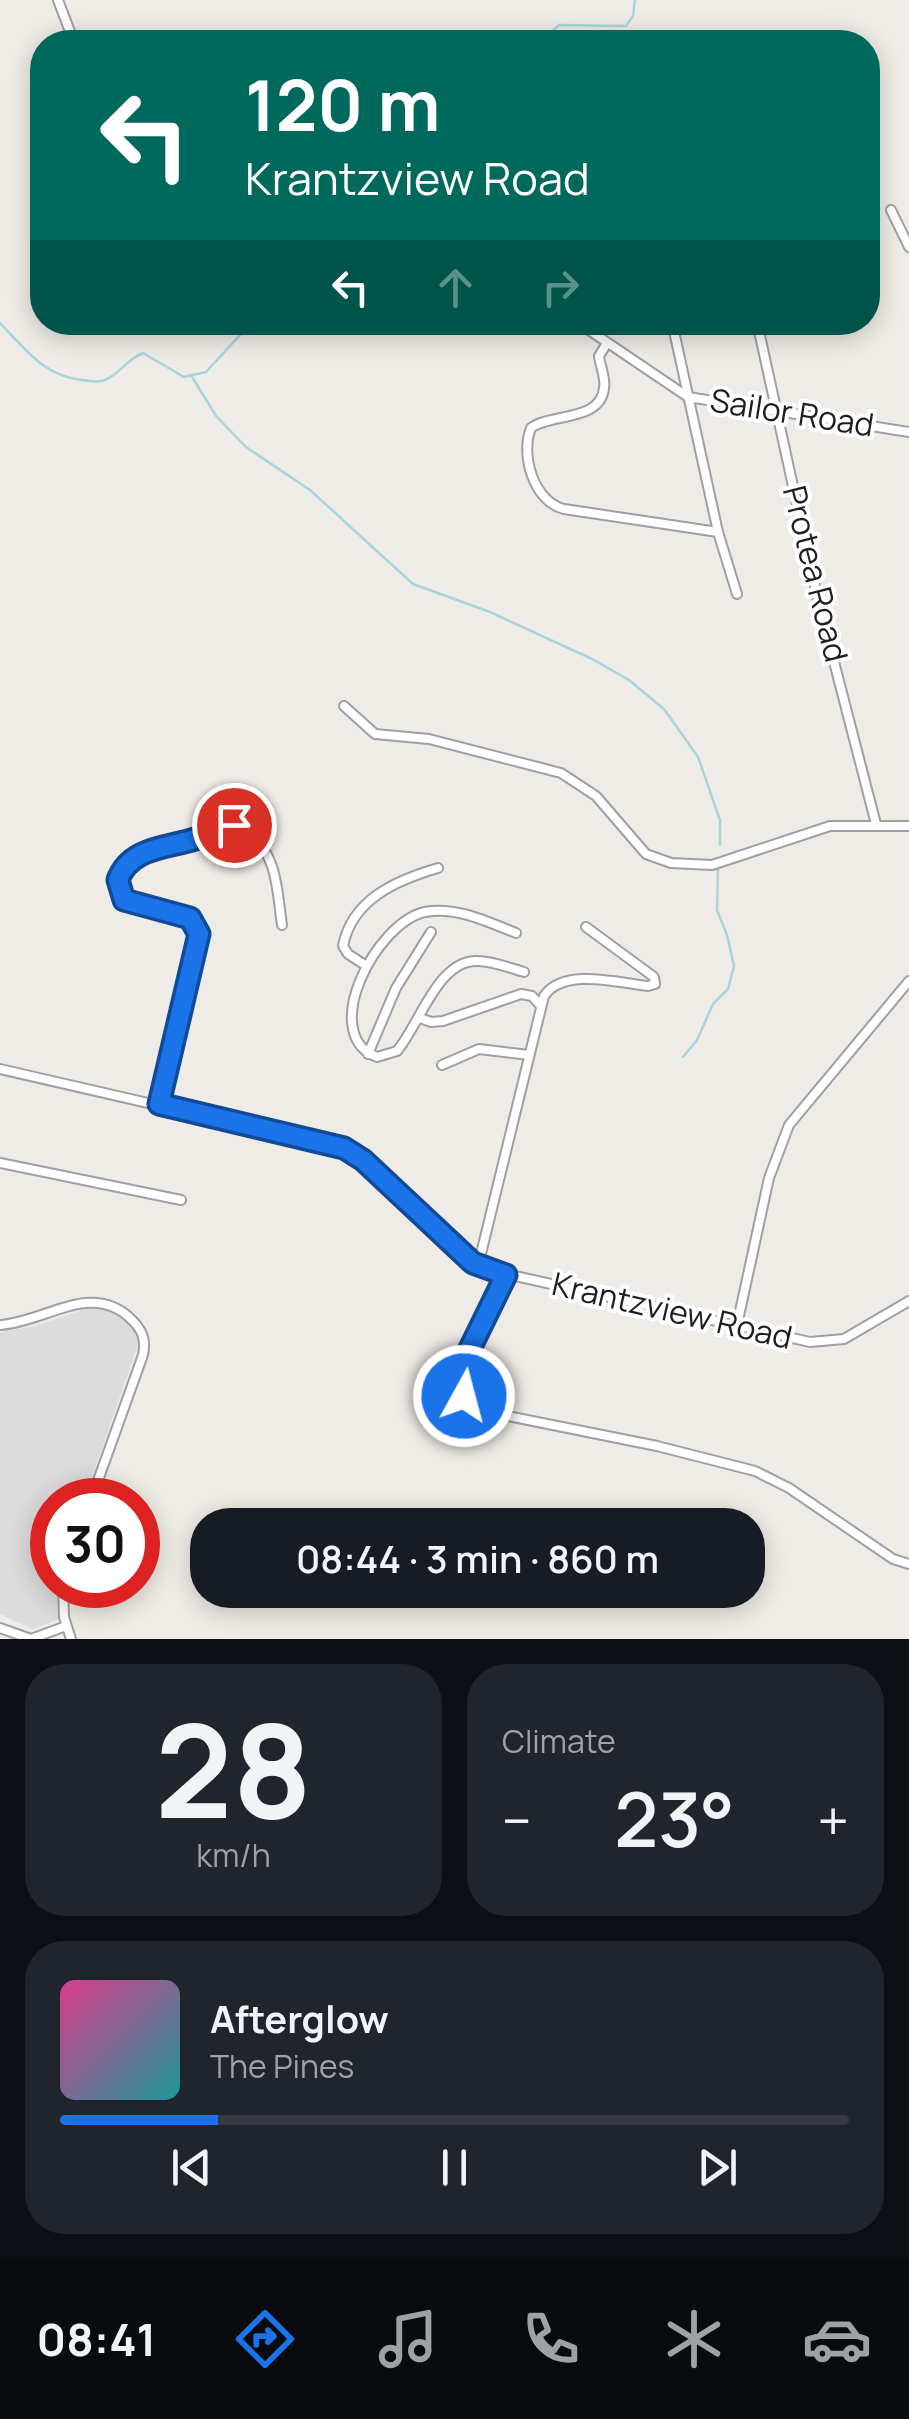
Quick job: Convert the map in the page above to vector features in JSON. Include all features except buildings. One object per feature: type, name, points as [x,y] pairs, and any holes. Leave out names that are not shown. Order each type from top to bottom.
[{"type":"street","points":[[58,0],[69,30]]},
{"type":"street","points":[[891,210],[909,246]]},
{"type":"street","name":"Sailor Road","points":[[596,335],[688,396],[909,432]]},
{"type":"street","points":[[675,335],[718,532],[736,594]]},
{"type":"street","name":"Protea Road","points":[[760,335],[818,600],[876,824]]},
{"type":"street","points":[[607,343],[599,356],[604,388],[596,404],[574,416],[538,422],[528,435],[531,467],[541,496],[547,503],[564,509],[718,532]]},
{"type":"street","points":[[344,706],[376,734],[429,739],[561,774],[596,796],[646,854],[672,863],[712,865],[830,826],[909,826]]},
{"type":"street","points":[[159,1104],[199,934],[190,918],[124,900],[118,888],[120,872],[150,849],[234,825],[253,836],[269,856],[282,925]]},
{"type":"street","points":[[366,964],[348,954],[343,946],[349,928],[366,904],[392,884],[438,868]]},
{"type":"street","points":[[516,933],[480,918],[451,912],[428,912],[396,927],[366,964],[352,1028],[357,1044],[368,1054],[384,1057],[398,1051],[446,973],[461,964],[490,962],[524,972]]},
{"type":"street","points":[[478,1266],[541,1006],[549,989],[563,982],[655,984],[646,970],[586,927]]},
{"type":"street","points":[[368,1054],[396,988],[431,932]]},
{"type":"street","points":[[737,1325],[772,1168],[790,1125],[909,981]]},
{"type":"street","points":[[420,1018],[444,1021],[521,994],[532,996],[541,1006]]},
{"type":"street","points":[[442,1066],[479,1049],[529,1056]]},
{"type":"street","name":"Krantzview Road","points":[[0,1069],[344,1148],[363,1160],[478,1266],[506,1275],[810,1342],[834,1342],[909,1301]]},
{"type":"street","points":[[0,1163],[181,1200]]},
{"type":"street","points":[[506,1275],[459,1373],[461,1392],[478,1410],[657,1446],[755,1471],[789,1488],[893,1559],[909,1564]]},
{"type":"street","points":[[0,1326],[24,1323],[90,1301],[122,1312],[142,1332],[143,1355],[99,1478]]},
{"type":"street","points":[[64,1608],[71,1639]]},
{"type":"street","points":[[0,1628],[30,1638],[66,1626]]},
{"type":"shaded area","points":[[94,1306],[119,1313],[135,1327],[139,1342],[92,1478],[30,1478],[30,1608],[57,1608],[58,1620],[32,1629],[0,1614],[0,1332],[36,1326]]},
{"type":"waterway","points":[[554,30],[559,25],[626,26],[633,16],[635,0]]},
{"type":"waterway","points":[[0,323],[46,367],[69,377],[97,382],[111,377],[143,353],[184,377],[206,372],[240,335]]},
{"type":"waterway","points":[[191,375],[216,416],[246,447],[310,490],[413,584],[490,612],[592,659],[629,680],[664,709],[698,757],[720,820],[720,845]]},
{"type":"waterway","points":[[683,1057],[697,1040],[713,1004],[728,989],[734,966],[717,910],[718,867]]},
{"type":"route","points":[[234,825],[150,849],[120,872],[118,888],[124,900],[190,918],[198,928],[159,1104],[344,1148],[363,1160],[473,1263],[506,1275],[460,1369],[459,1388],[464,1396]]}]
